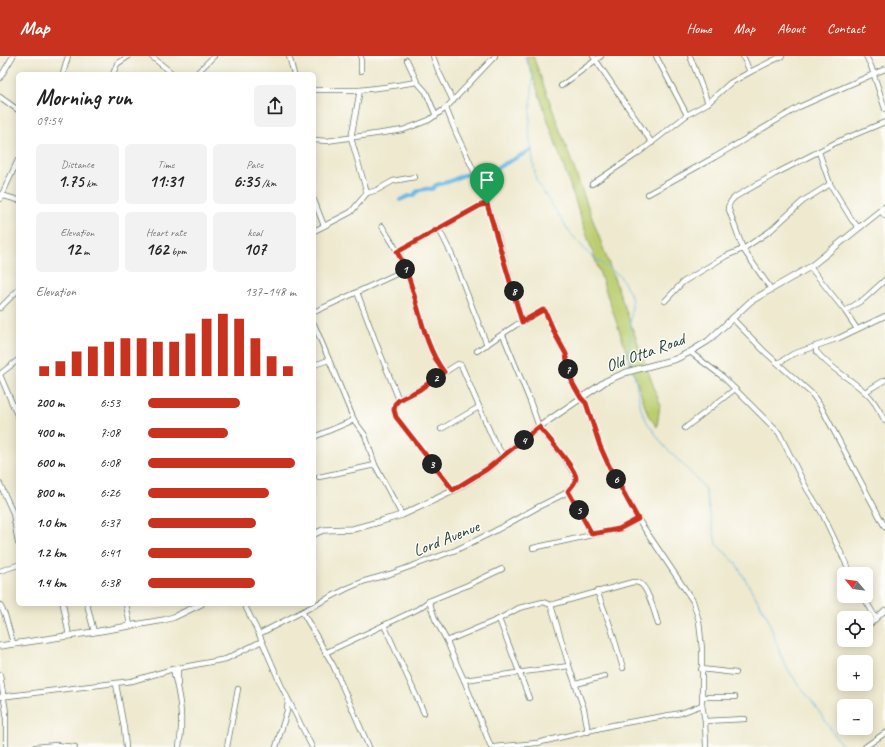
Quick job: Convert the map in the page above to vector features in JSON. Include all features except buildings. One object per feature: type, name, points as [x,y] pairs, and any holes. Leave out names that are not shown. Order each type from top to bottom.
[{"type":"street","points":[[1,75],[13,56]]},
{"type":"street","points":[[64,72],[68,56]]},
{"type":"street","points":[[114,72],[120,56]]},
{"type":"street","points":[[117,64],[129,56]]},
{"type":"street","points":[[150,56],[170,72]]},
{"type":"street","points":[[198,72],[214,56]]},
{"type":"street","points":[[289,56],[293,72]]},
{"type":"street","points":[[361,56],[361,71]]},
{"type":"street","points":[[433,56],[438,70],[453,100]]},
{"type":"street","points":[[316,140],[327,141],[403,130],[420,124],[436,116],[446,108],[484,70],[495,56]]},
{"type":"street","points":[[561,86],[595,58],[601,56]]},
{"type":"street","points":[[656,56],[687,115]]},
{"type":"street","points":[[690,56],[708,103]]},
{"type":"street","points":[[743,56],[750,72]]},
{"type":"street","points":[[592,184],[652,143],[687,115],[708,103],[730,83],[782,56]]},
{"type":"street","points":[[866,56],[885,109]]},
{"type":"street","points":[[595,58],[652,143]]},
{"type":"street","points":[[407,60],[417,82],[426,92],[436,116]]},
{"type":"street","points":[[648,194],[715,157],[799,107],[885,69]]},
{"type":"street","points":[[316,90],[360,90],[417,82]]},
{"type":"street","points":[[360,90],[351,138],[367,193]]},
{"type":"street","points":[[0,97],[16,109]]},
{"type":"street","points":[[446,108],[482,188],[508,269],[522,322]]},
{"type":"street","points":[[771,289],[743,249],[728,207],[731,201],[735,197],[775,174],[837,142],[885,122]]},
{"type":"street","points":[[819,152],[830,184],[852,220],[859,228]]},
{"type":"street","points":[[16,164],[1,197],[16,200]]},
{"type":"street","points":[[316,230],[351,212],[367,193],[393,181],[415,177]]},
{"type":"street","points":[[665,301],[683,282],[726,256],[743,249],[770,231],[803,201],[830,184]]},
{"type":"street","points":[[397,252],[481,205],[487,204]]},
{"type":"street","points":[[316,205],[324,226]]},
{"type":"street","points":[[883,209],[885,216]]},
{"type":"street","name":"Old Otta Road","points":[[316,533],[323,530],[353,529],[402,515],[453,490],[487,469],[539,427],[606,381],[633,370],[676,359],[708,341],[751,301],[810,267],[883,209]]},
{"type":"street","points":[[382,226],[402,261],[430,348],[444,372]]},
{"type":"street","points":[[439,229],[452,255],[487,345]]},
{"type":"street","points":[[810,267],[845,311],[857,329]]},
{"type":"street","points":[[316,311],[405,270]]},
{"type":"street","points":[[845,311],[864,299],[885,280]]},
{"type":"street","points":[[0,308],[16,292]]},
{"type":"street","points":[[357,292],[399,400]]},
{"type":"street","points":[[477,351],[522,322],[543,310],[545,311],[566,354],[571,379],[581,398],[586,403],[600,446],[609,466],[638,519],[693,601],[699,621],[702,649],[702,705],[705,721],[706,747]]},
{"type":"street","points":[[778,363],[794,354],[857,329],[885,316]]},
{"type":"street","points":[[732,318],[764,352],[811,393],[820,405],[885,527]]},
{"type":"street","points":[[316,329],[354,420],[365,435],[375,465],[402,515]]},
{"type":"street","points":[[503,335],[539,427],[563,456],[576,476],[576,483],[568,491],[592,534]]},
{"type":"street","points":[[816,346],[816,352],[834,370],[871,398],[885,421]]},
{"type":"street","points":[[690,352],[723,377],[779,433],[807,489],[822,513],[848,567]]},
{"type":"street","points":[[316,364],[329,360]]},
{"type":"street","points":[[16,362],[0,374],[16,406]]},
{"type":"street","points":[[453,490],[396,417],[394,410],[395,404],[399,400],[419,390],[458,364],[461,365],[494,441],[503,455]]},
{"type":"street","points":[[865,392],[885,380]]},
{"type":"street","points":[[685,428],[735,390]]},
{"type":"street","points":[[441,429],[479,407]]},
{"type":"street","points":[[316,436],[354,420]]},
{"type":"street","points":[[319,477],[375,465]]},
{"type":"street","points":[[0,484],[13,513],[16,531]]},
{"type":"street","name":"Lord Avenue","points":[[316,605],[330,597],[365,581],[390,574],[456,550],[493,532],[568,491]]},
{"type":"street","points":[[533,548],[619,529],[638,519]]},
{"type":"street","points":[[0,571],[16,566]]},
{"type":"street","points":[[325,653],[418,609],[429,601],[502,569]]},
{"type":"street","points":[[448,641],[499,619],[519,608],[543,602],[551,605],[633,582],[642,585],[655,613],[658,624]]},
{"type":"street","points":[[597,591],[611,628],[623,668]]},
{"type":"street","points":[[429,601],[435,619],[448,641],[491,747]]},
{"type":"street","points":[[867,603],[876,618]]},
{"type":"street","points":[[0,605],[5,615],[13,643]]},
{"type":"street","points":[[551,605],[569,666],[584,709],[588,732]]},
{"type":"street","points":[[63,606],[69,636]]},
{"type":"street","points":[[88,606],[94,632]]},
{"type":"street","points":[[126,606],[130,625]]},
{"type":"street","points":[[0,646],[169,619],[197,606]]},
{"type":"street","points":[[245,606],[288,700],[312,747]]},
{"type":"street","name":"Lord Avenue","points":[[259,634],[315,606]]},
{"type":"street","points":[[873,621],[885,610]]},
{"type":"street","points":[[303,613],[333,665],[369,747]]},
{"type":"street","points":[[499,619],[529,698]]},
{"type":"street","points":[[384,625],[424,713]]},
{"type":"street","points":[[2,696],[132,681],[173,669],[226,659],[262,641]]},
{"type":"street","points":[[464,680],[569,666]]},
{"type":"street","points":[[178,668],[178,691]]},
{"type":"street","points":[[173,669],[182,706],[181,737],[179,747]]},
{"type":"street","points":[[701,669],[736,673]]},
{"type":"street","points":[[0,675],[2,696],[6,712],[6,747]]},
{"type":"street","points":[[576,684],[605,676]]},
{"type":"street","points":[[116,684],[126,747]]},
{"type":"street","points":[[227,747],[238,689]]},
{"type":"street","points":[[703,697],[735,697]]},
{"type":"street","points":[[276,747],[287,711],[288,700]]},
{"type":"street","points":[[494,747],[537,745],[654,717],[681,713],[702,705]]},
{"type":"street","points":[[705,721],[745,719]]},
{"type":"street","points":[[864,747],[885,733]]},
{"type":"street","points":[[35,747],[74,747]]},
{"type":"green space","points":[[526,56],[533,56],[660,404],[657,427],[648,415]]},
{"type":"waterway","points":[[524,56],[533,74],[529,133],[536,180],[570,233],[590,255],[620,276],[630,293],[632,302],[629,355],[632,367]]},
{"type":"waterway","points":[[400,200],[413,196],[421,190],[432,189],[436,185],[451,181],[461,176],[475,172],[493,170],[531,150]]},
{"type":"waterway","points":[[634,372],[641,409],[647,422],[664,446],[705,489],[716,544],[735,562],[768,618],[780,654],[788,670],[844,747]]},
{"type":"route","points":[[487,204],[512,283],[522,322],[543,310],[545,311],[566,354],[569,373],[573,384],[581,398],[586,403],[600,446],[609,466],[638,519],[619,529],[592,534],[568,491],[576,483],[576,476],[563,456],[539,427],[487,469],[453,490],[396,417],[394,410],[395,404],[399,400],[419,390],[444,372],[430,348],[415,297],[402,261],[397,252],[481,205],[487,204]]}]
